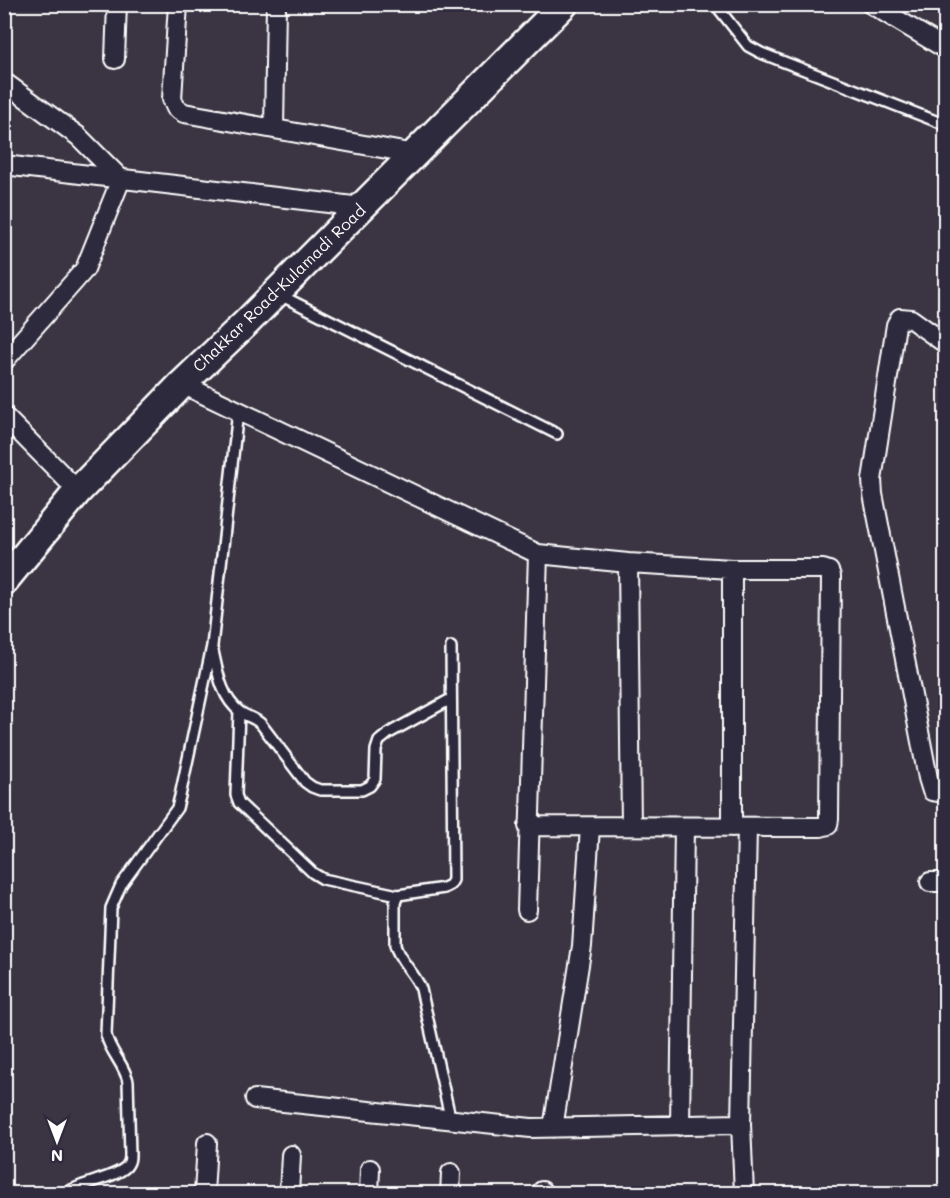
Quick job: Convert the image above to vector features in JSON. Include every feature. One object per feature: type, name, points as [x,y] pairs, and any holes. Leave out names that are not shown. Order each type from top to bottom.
[{"type":"street","points":[[115,59],[117,4]]},
{"type":"street","points":[[178,4],[172,99],[176,108],[184,113],[415,154]]},
{"type":"street","points":[[274,129],[276,4]]},
{"type":"street","name":"Chakkar Road-Kulamadi Road","points":[[4,581],[78,491],[182,384],[277,293],[564,4]]},
{"type":"street","points":[[871,4],[945,49]]},
{"type":"street","points":[[4,82],[78,136],[122,179]]},
{"type":"street","points":[[4,165],[362,207]]},
{"type":"street","points":[[4,361],[85,270],[122,179]]},
{"type":"street","points":[[945,344],[910,319],[900,318],[896,326],[872,480],[928,778],[932,790],[945,793]]},
{"type":"street","points":[[182,384],[538,554],[628,563],[732,569],[823,569],[829,571],[831,576],[830,819],[828,825],[821,827],[528,826]]},
{"type":"street","points":[[4,416],[78,491]]},
{"type":"street","points":[[527,910],[538,554]]},
{"type":"street","points":[[628,563],[631,826]]},
{"type":"street","points":[[732,569],[739,827],[741,1124],[744,1194]]},
{"type":"street","points":[[553,1128],[582,946],[590,826]]},
{"type":"street","points":[[680,1126],[684,826]]},
{"type":"street","points":[[255,1100],[531,1128],[741,1124]]},
{"type":"street","points":[[204,1194],[207,1143]]},
{"type":"street","points":[[290,1194],[291,1155]]},
{"type":"street","points":[[369,1194],[370,1169]]},
{"type":"street","points":[[450,1194],[451,1173]]},
{"type":"lane","points":[[715,4],[748,46],[761,53],[945,124]]},
{"type":"lane","points":[[277,293],[557,434]]},
{"type":"lane","points":[[64,1194],[74,1187],[120,1172],[128,1166],[130,1155],[128,1081],[108,1042],[106,1026],[111,908],[121,885],[177,808],[212,646],[238,411]]},
{"type":"lane","points":[[212,646],[222,689],[239,711],[257,720],[305,782],[321,790],[362,790],[370,786],[375,779],[376,750],[380,741],[389,733],[451,699]]},
{"type":"lane","points":[[239,711],[236,795],[239,803],[313,873],[323,879],[398,895],[444,888],[453,880],[451,647]]},
{"type":"lane","points":[[398,895],[395,903],[396,951],[422,989],[451,1120]]}]
